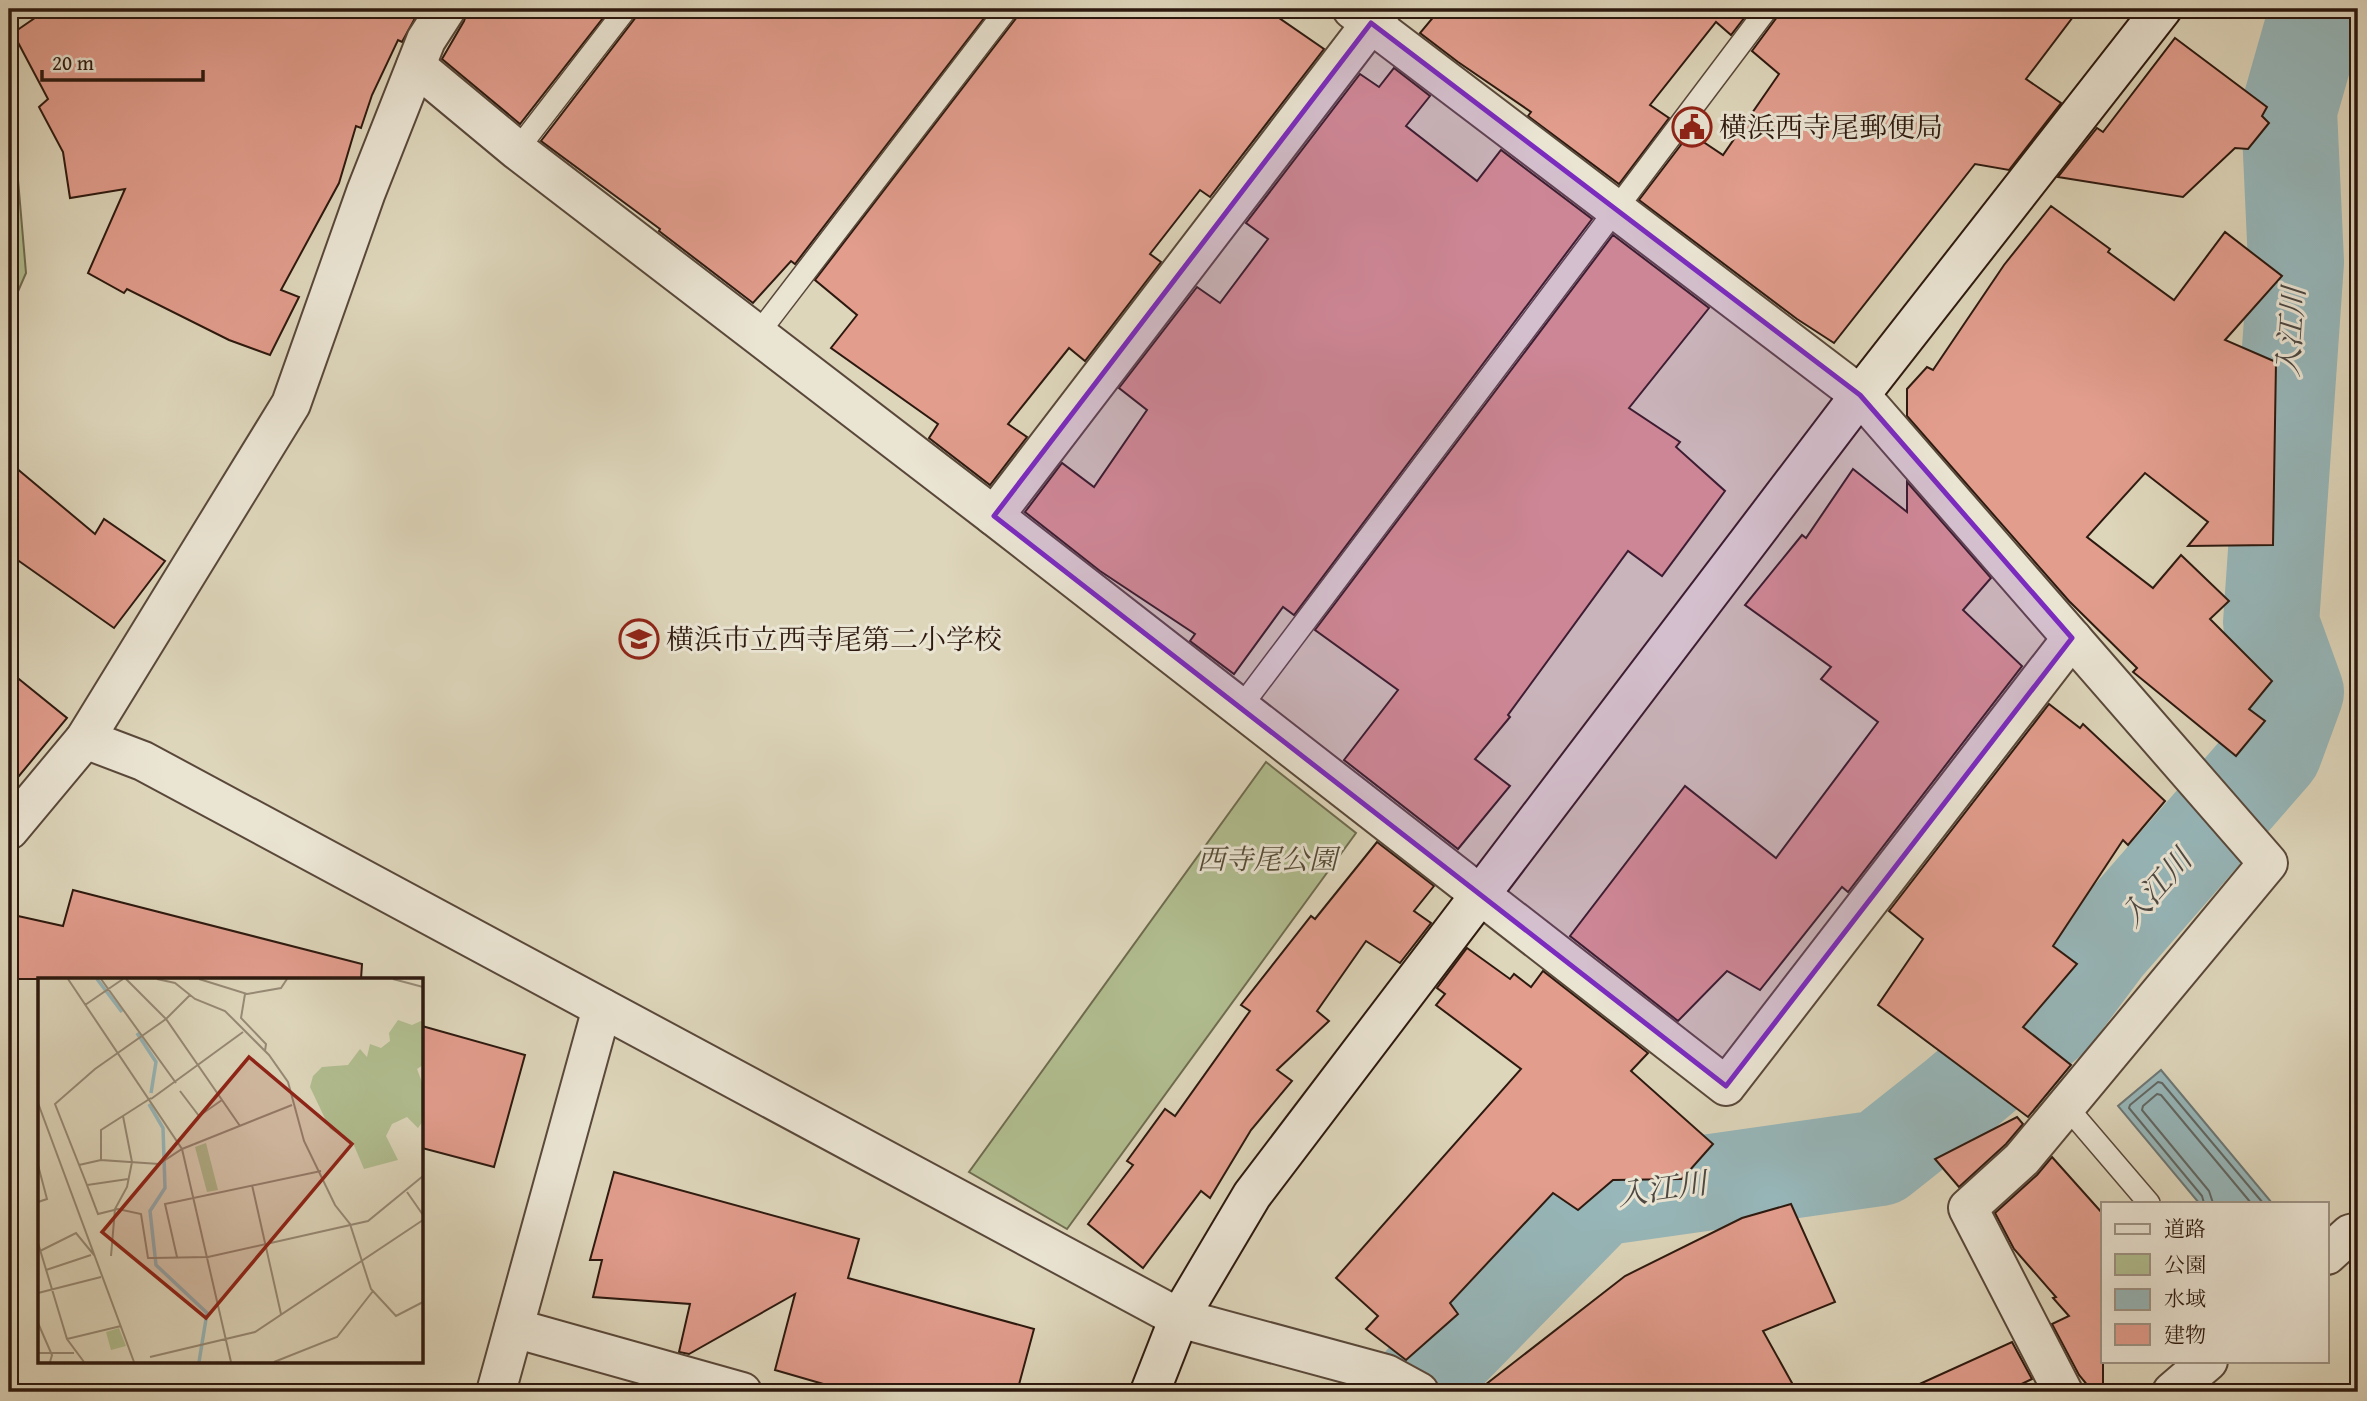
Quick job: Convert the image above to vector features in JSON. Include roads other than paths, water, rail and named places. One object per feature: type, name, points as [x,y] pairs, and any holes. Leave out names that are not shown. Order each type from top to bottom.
[{"type":"street","points":[[9,830],[85,739],[290,404],[366,192],[426,40],[446,9]]},
{"type":"street","points":[[1150,1392],[1179,1318],[1252,1195],[1860,395],[2162,9]]},
{"type":"street","points":[[994,516],[1368,14],[1615,209],[1860,395],[2268,863],[2022,1159],[1968,1208],[2063,1392]]},
{"type":"street","points":[[416,66],[517,150],[994,516],[1726,1086],[2072,638]]},
{"type":"street","points":[[85,739],[143,761],[1179,1318],[1402,1383]]},
{"type":"street","points":[[496,1392],[602,1008]]},
{"type":"street","points":[[2328,1254],[2350,1234],[2358,1232]]},
{"type":"street","points":[[514,1328],[742,1392]]},
{"type":"street","points":[[2172,1392],[2207,1362]]},
{"type":"lane","points":[[517,150],[626,9]]},
{"type":"lane","points":[[757,335],[1007,9]]},
{"type":"lane","points":[[1240,708],[1767,9]]},
{"type":"lane","points":[[2066,1106],[2148,1202]]},
{"type":"water","points":[[2161,1070],[2271,1202],[2198,1202],[2118,1106]]},
{"type":"waterway","name":"入江川","points":[[1414,1392],[1448,1352],[1599,1198],[1880,1158],[2051,1018],[2104,947],[2274,752],[2296,692],[2271,623],[2296,262],[2289,110],[2315,19],[2325,9]]},
{"type":"place","name":"横浜西寺尾郵便局","points":[[1692,127]]},
{"type":"place","name":"横浜市立西寺尾第二小学校","points":[[639,639]]},
{"type":"park label","name":"西寺尾公園","points":[[1267,859]]}]
